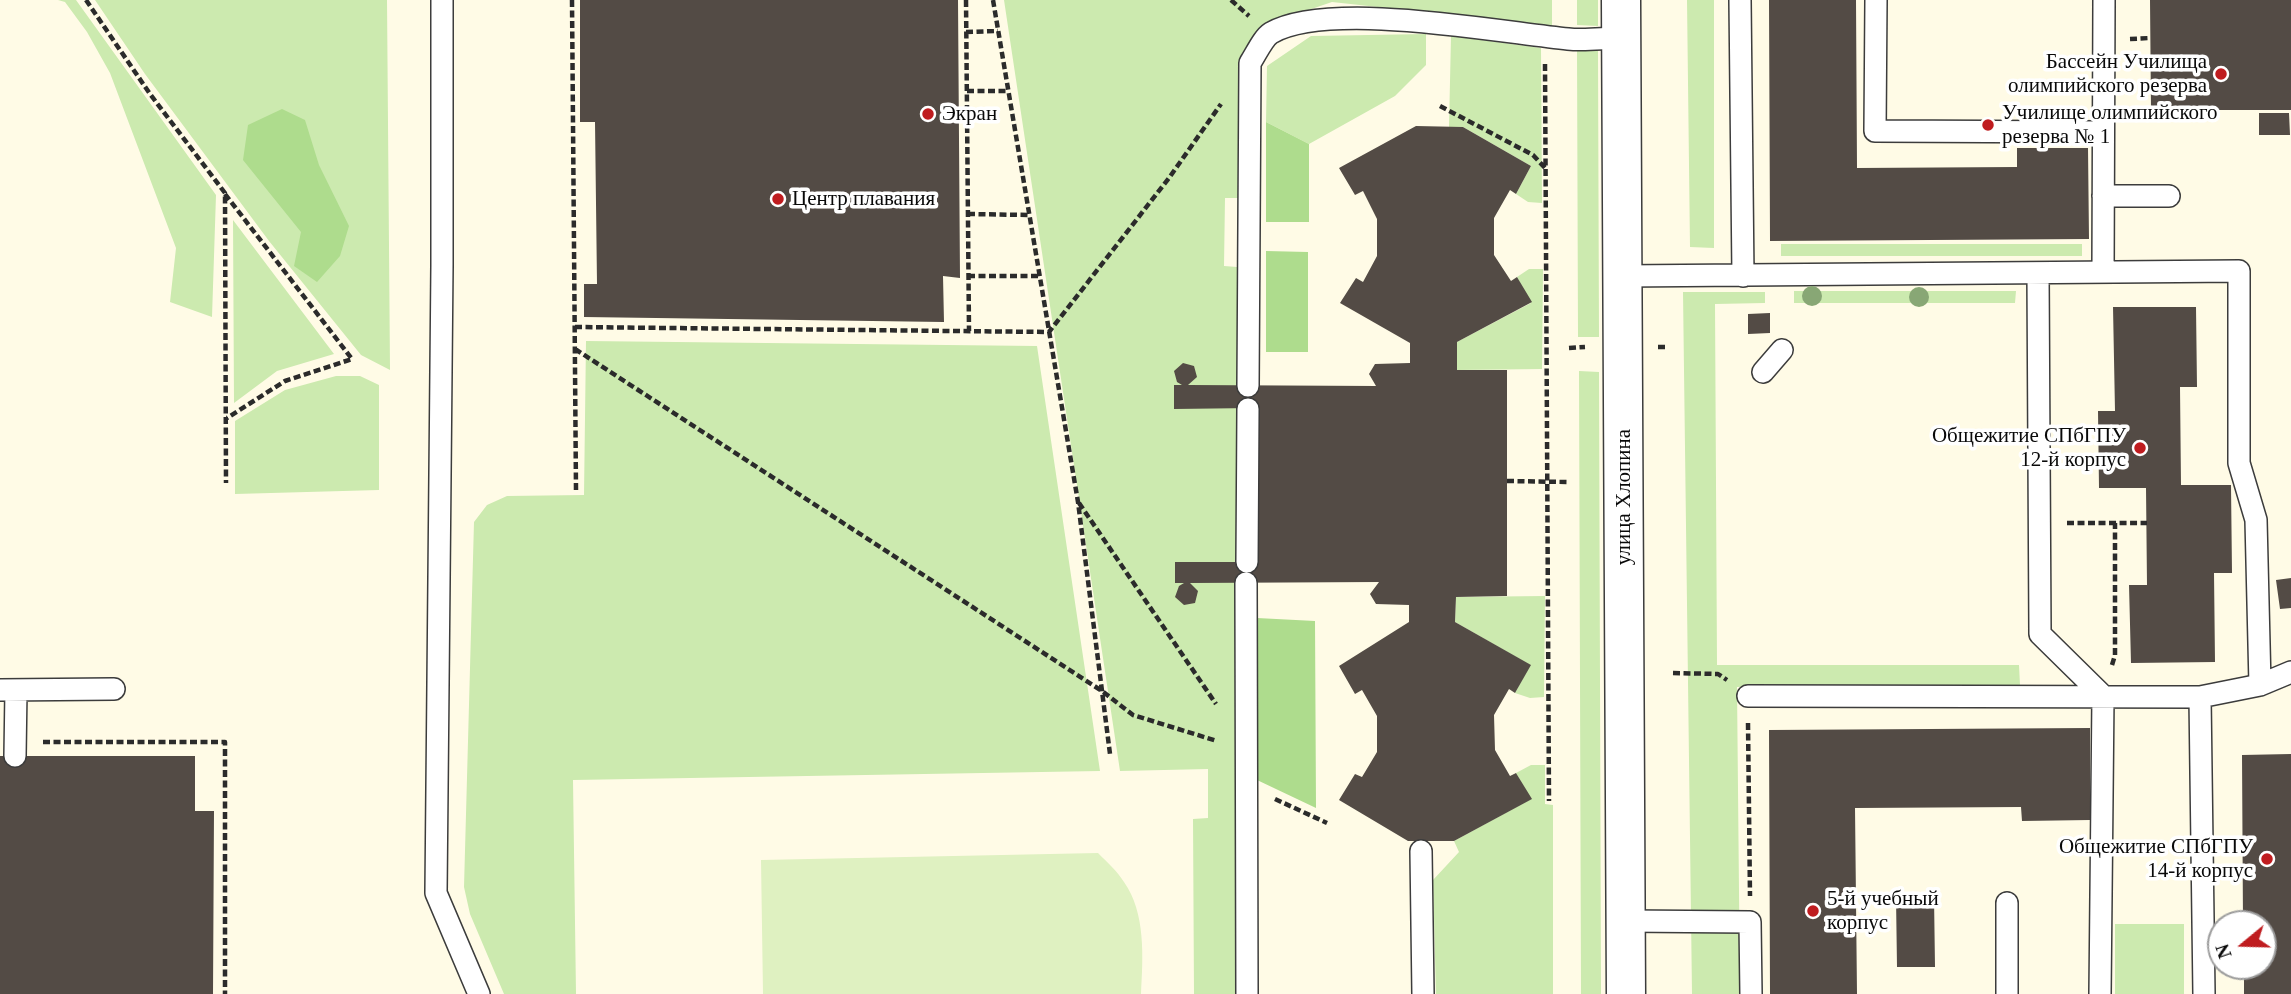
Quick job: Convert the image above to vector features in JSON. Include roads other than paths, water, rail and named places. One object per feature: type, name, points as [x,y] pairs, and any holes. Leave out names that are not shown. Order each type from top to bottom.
[{"type":"street","name":"улица Хлопина","points":[[1621,0],[1626,994]]},
{"type":"lane","points":[[442,0],[443,265],[436,893],[479,994]]},
{"type":"lane","points":[[1740,0],[1743,276]]},
{"type":"lane","points":[[1876,0],[1875,131],[2103,132]]},
{"type":"lane","points":[[2103,272],[2104,0]]},
{"type":"lane","points":[[1248,386],[1250,63],[1270,33],[1288,26],[1336,16],[1411,18],[1569,39],[1621,38]]},
{"type":"lane","points":[[2103,196],[2169,197]]},
{"type":"lane","points":[[1622,276],[2239,271],[2239,463],[2256,520],[2260,685]]},
{"type":"lane","points":[[2038,273],[2040,634],[2104,696],[2100,994]]},
{"type":"lane","points":[[1763,372],[1782,350]]},
{"type":"lane","points":[[1247,994],[1248,409]]},
{"type":"lane","points":[[1748,696],[2200,697],[2260,685],[2291,672]]},
{"type":"lane","points":[[15,749],[8,690],[114,689]]},
{"type":"lane","points":[[2200,697],[2204,994]]},
{"type":"lane","points":[[1421,851],[1423,994]]},
{"type":"lane","points":[[2007,903],[2007,994]]},
{"type":"lane","points":[[1625,921],[1750,922],[1751,994]]},
{"type":"place","name":"Бассейн Училища олимпийского резерва","points":[[2221,74]]},
{"type":"place","name":"Экран","points":[[928,114]]},
{"type":"place","name":"Училище олимпийского резерва № 1","points":[[1988,125]]},
{"type":"place","name":"Центр плавания","points":[[778,199]]},
{"type":"place","name":"Общежитие СПбГПУ 12-й корпус","points":[[2140,448]]},
{"type":"place","name":"Общежитие СПбГПУ 14-й корпус","points":[[2267,859]]},
{"type":"place","name":"5-й учебный корпус","points":[[1813,911]]}]
